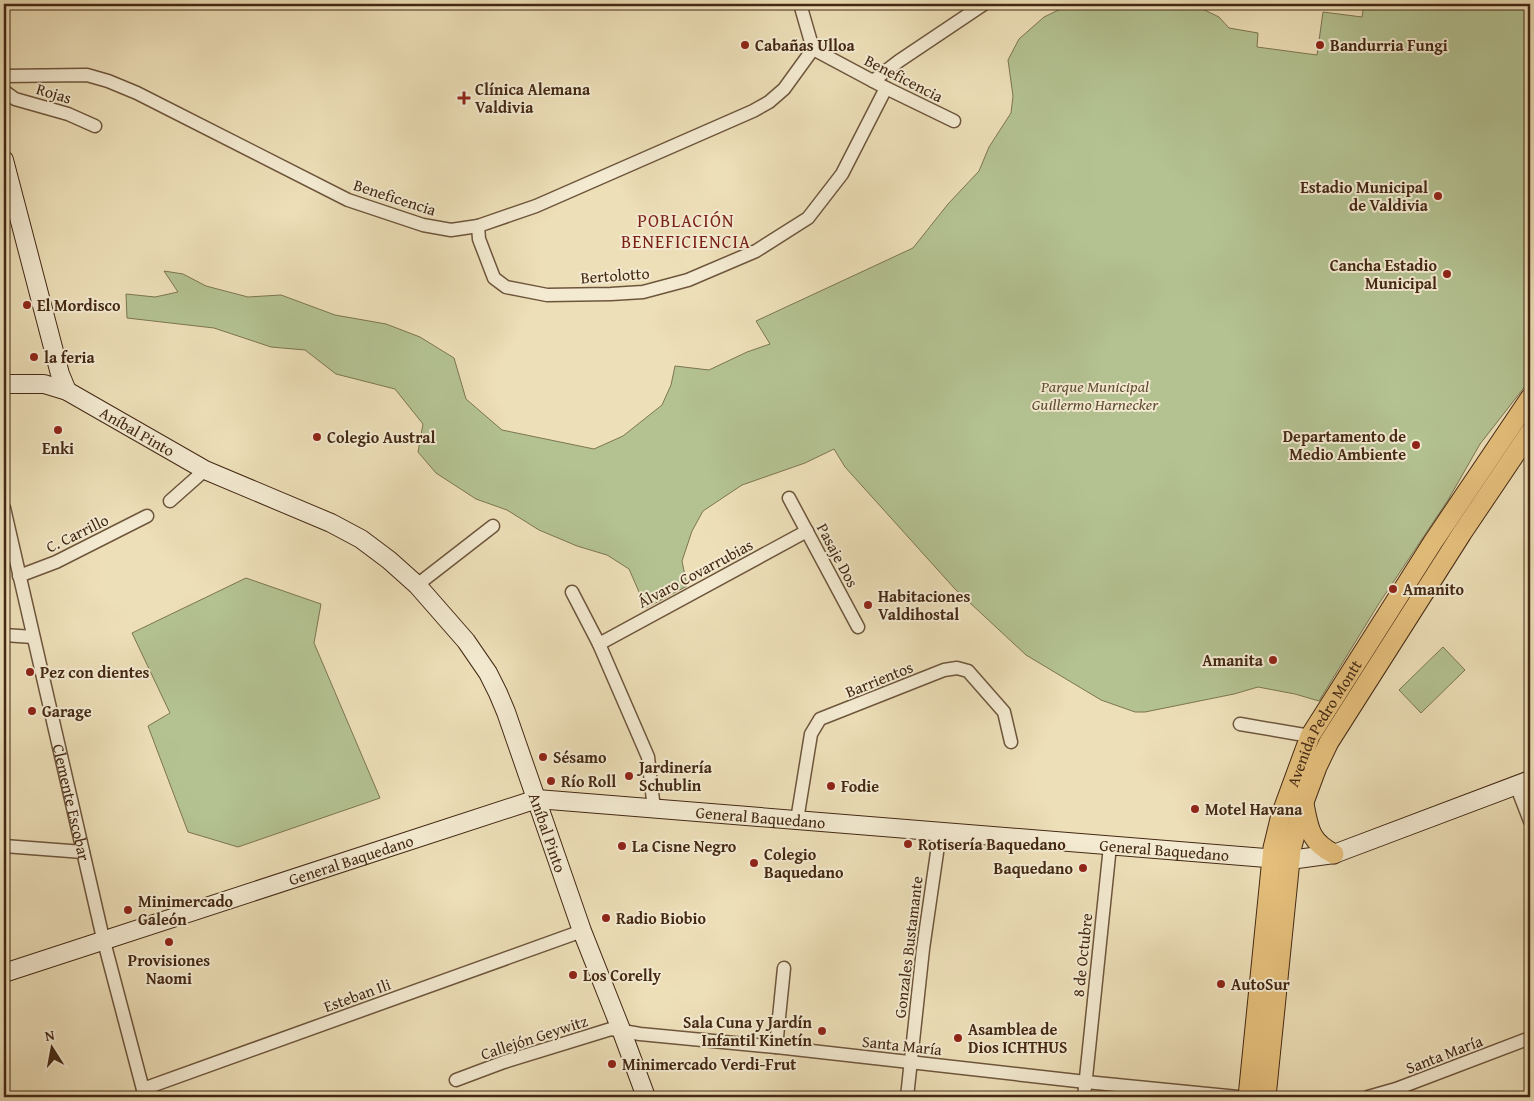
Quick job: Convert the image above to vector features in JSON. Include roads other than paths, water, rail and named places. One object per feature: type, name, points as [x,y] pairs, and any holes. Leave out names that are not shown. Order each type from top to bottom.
[{"type":"main road","name":"Avenida Pedro Montt","points":[[1248,1097],[1281,860],[1294,835],[1317,767],[1329,742],[1530,398]]},
{"type":"main road","name":"Avenida Pedro Montt","points":[[1266,1097],[1281,860],[1281,816],[1310,736],[1412,575],[1454,528],[1530,432]]},
{"type":"main road","points":[[1304,802],[1306,820],[1313,836],[1324,848],[1334,854]]},
{"type":"street","points":[[800,4],[813,49]]},
{"type":"street","points":[[873,81],[898,61],[984,4]]},
{"type":"street","name":"Beneficencia","points":[[4,76],[87,75],[108,81],[137,93],[348,200],[423,225],[451,230],[478,226],[536,206],[753,111],[769,102],[784,89],[813,49],[886,88],[954,121]]},
{"type":"street","name":"Bertolotto","points":[[478,226],[479,239],[494,278],[506,287],[547,294],[611,294],[642,292],[688,280],[756,251],[808,218],[842,174],[886,88]]},
{"type":"street","name":"Rojas","points":[[4,92],[15,99],[68,114],[95,126]]},
{"type":"street","points":[[4,160],[8,196],[36,276],[60,374],[67,391]]},
{"type":"street","name":"Aníbal Pinto","points":[[4,384],[44,384],[67,391],[205,470],[332,523],[361,539],[418,585],[466,641],[488,674],[506,712],[582,931],[646,1097]]},
{"type":"street","points":[[170,502],[205,470]]},
{"type":"street","name":"Pasaje Dos","points":[[789,498],[858,627]]},
{"type":"street","name":"Clemente Escobar","points":[[4,508],[104,940],[144,1093]]},
{"type":"street","name":"C. Carrillo","points":[[19,576],[56,562],[148,516]]},
{"type":"street","points":[[418,585],[493,526]]},
{"type":"street","name":"Álvaro Covarrubias","points":[[599,644],[807,531]]},
{"type":"street","points":[[572,592],[599,644],[648,757],[654,809]]},
{"type":"street","points":[[4,635],[33,637]]},
{"type":"street","name":"Barrientos","points":[[797,820],[811,734],[820,719],[944,670],[957,668],[968,671],[1004,712],[1011,742]]},
{"type":"street","points":[[1240,724],[1310,736]]},
{"type":"street","points":[[1523,782],[1530,821]]},
{"type":"street","name":"General Baquedano","points":[[4,973],[537,799],[1281,860],[1334,854],[1523,782]]},
{"type":"street","name":"Gonzales Bustamante","points":[[907,1097],[923,950],[940,832]]},
{"type":"street","points":[[4,846],[83,852]]},
{"type":"street","name":"8 de Octubre","points":[[1084,1097],[1110,846]]},
{"type":"street","name":"Esteban Ili","points":[[144,1093],[582,931]]},
{"type":"street","points":[[776,1046],[784,968]]},
{"type":"street","name":"Callejón Geywitz","points":[[456,1080],[611,1029],[622,1032]]},
{"type":"street","name":"Santa María","points":[[622,1032],[776,1046],[1086,1082],[1238,1097]]},
{"type":"street","name":"Santa María","points":[[1368,1097],[1396,1089],[1530,1038]]},
{"type":"place","name":"Cabañas Ulloa","points":[[745,45]]},
{"type":"place","name":"Bandurria Fungi","points":[[1320,45]]},
{"type":"place","name":"Clínica Alemana Valdivia","points":[[464,98]]},
{"type":"place","name":"Estadio Municipal de Valdivia","points":[[1438,196]]},
{"type":"place","name":"Cancha Estadio Municipal","points":[[1447,274]]},
{"type":"place","name":"El Mordisco","points":[[27,305]]},
{"type":"place","name":"la feria","points":[[34,357]]},
{"type":"place","name":"Enki","points":[[58,430]]},
{"type":"place","name":"Colegio Austral","points":[[317,437]]},
{"type":"place","name":"Departamento de Medio Ambiente","points":[[1416,445]]},
{"type":"place","name":"Amanito","points":[[1393,589]]},
{"type":"place","name":"Habitaciones Valdihostal","points":[[868,605]]},
{"type":"place","name":"Amanita","points":[[1273,660]]},
{"type":"place","name":"Pez con dientes","points":[[30,672]]},
{"type":"place","name":"Garage","points":[[32,711]]},
{"type":"place","name":"Sésamo","points":[[543,757]]},
{"type":"place","name":"Jardinería Schublin","points":[[629,776]]},
{"type":"place","name":"Río Roll","points":[[551,781]]},
{"type":"place","name":"Fodie","points":[[831,786]]},
{"type":"place","name":"Motel Havana","points":[[1195,809]]},
{"type":"place","name":"Rotisería Baquedano","points":[[908,844]]},
{"type":"place","name":"La Cisne Negro","points":[[622,846]]},
{"type":"place","name":"Colegio Baquedano","points":[[754,863]]},
{"type":"place","name":"Baquedano","points":[[1083,868]]},
{"type":"place","name":"Minimercado Galeón","points":[[128,910]]},
{"type":"place","name":"Radio Biobio","points":[[606,918]]},
{"type":"place","name":"Provisiones Naomi","points":[[169,942]]},
{"type":"place","name":"Los Corelly","points":[[573,975]]},
{"type":"place","name":"AutoSur","points":[[1221,984]]},
{"type":"place","name":"Sala Cuna y Jardín Infantil Kinetín","points":[[822,1031]]},
{"type":"place","name":"Asamblea de Dios ICHTHUS","points":[[958,1038]]},
{"type":"place","name":"Minimercado Verdi-Frut","points":[[612,1064]]},
{"type":"district","name":"POBLACIÓN BENEFICIENCIA","points":[[686,230]]},
{"type":"park label","name":"Parque Municipal Guillermo Harnecker","points":[[1095,395]]}]
